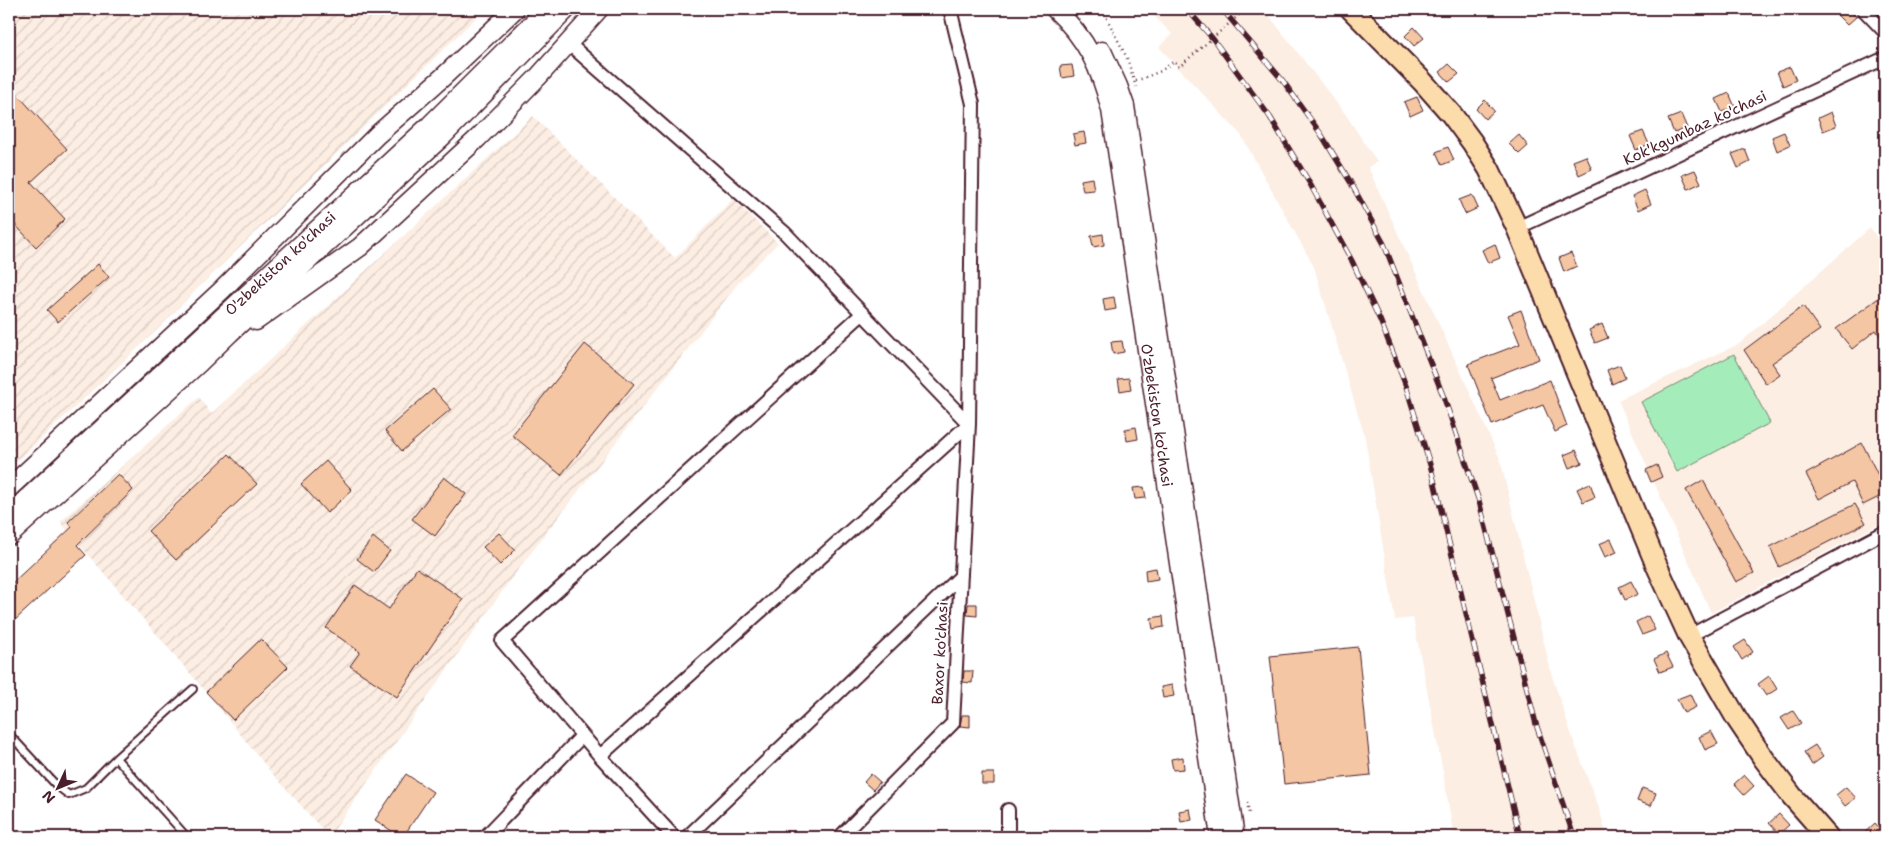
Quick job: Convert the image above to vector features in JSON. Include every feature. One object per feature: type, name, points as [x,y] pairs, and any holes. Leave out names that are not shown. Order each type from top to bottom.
[{"type":"main road","name":"O'zbekiston ko'chasi","points":[[9,488],[222,290],[377,135],[515,9]]},
{"type":"main road","name":"O'zbekiston ko'chasi","points":[[9,515],[222,316],[430,126],[547,9]]},
{"type":"main road","name":"O'zbekiston ko'chasi","points":[[9,536],[199,363],[442,136],[567,9]]},
{"type":"main road","name":"O'zbekiston ko'chasi","points":[[199,363],[360,247],[478,138],[538,77],[599,9]]},
{"type":"main road","name":"O'zbekiston ko'chasi","points":[[1055,9],[1080,35],[1090,53],[1100,72],[1111,110],[1220,837]]},
{"type":"main road","name":"O'zbekiston ko'chasi","points":[[1072,9],[1088,28],[1100,47],[1125,106],[1235,837]]},
{"type":"main road","points":[[1351,9],[1423,82],[1472,142],[1489,169],[1517,228],[1656,564],[1688,636],[1732,711],[1764,759],[1792,796],[1828,837]]},
{"type":"main road","points":[[222,290],[222,316]]},
{"type":"street","name":"Baxor ko'chasi","points":[[840,837],[953,723],[969,424],[974,104],[950,9]]},
{"type":"street","points":[[1863,9],[1885,32]]},
{"type":"street","points":[[568,43],[785,233],[969,424],[600,756]]},
{"type":"street","name":"Kok'kgumbaz ko'chasi","points":[[1517,228],[1885,58]]},
{"type":"street","points":[[674,837],[582,736],[502,641],[862,314]]},
{"type":"street","points":[[1688,636],[1885,532]]},
{"type":"street","points":[[687,837],[961,576]]},
{"type":"street","points":[[486,836],[582,736]]},
{"type":"street","points":[[1008,810],[1008,837]]},
{"type":"lane","points":[[9,734],[57,786],[69,795],[86,788],[116,758],[193,689]]},
{"type":"lane","points":[[116,758],[188,837]]},
{"type":"path","points":[[1136,81],[1160,72],[1174,62],[1179,66],[1246,9]]},
{"type":"shaded area","points":[[9,9],[485,9],[156,331],[9,469]]},
{"type":"shaded area","points":[[1147,9],[1264,9],[1346,115],[1377,162],[1368,167],[1500,459],[1552,676],[1600,811],[1607,837],[1454,837],[1413,618],[1395,620],[1365,438],[1314,267],[1241,135],[1159,47],[1172,34]]},
{"type":"shaded area","points":[[533,116],[675,258],[733,199],[778,243],[739,282],[511,579],[329,837],[270,771],[206,692],[60,522],[199,397],[211,414]]},
{"type":"shaded area","points":[[1870,228],[1885,250],[1885,521],[1711,613],[1618,400],[1739,344]]},
{"type":"green space","points":[[1734,354],[1770,423],[1677,472],[1641,402]]},
{"type":"building","points":[[1844,9],[1849,9],[1856,17],[1847,25],[1837,15]]},
{"type":"building","points":[[1414,27],[1424,38],[1414,46],[1405,36]]},
{"type":"building","points":[[1449,64],[1459,74],[1449,82],[1440,72]]},
{"type":"building","points":[[1072,65],[1074,76],[1062,78],[1060,66]]},
{"type":"building","points":[[1790,67],[1796,80],[1783,86],[1777,72]]},
{"type":"building","points":[[9,85],[67,149],[31,182],[65,219],[36,247],[9,218]]},
{"type":"building","points":[[1729,93],[1735,107],[1722,112],[1716,99]]},
{"type":"building","points":[[1417,97],[1423,110],[1410,116],[1404,102]]},
{"type":"building","points":[[1485,100],[1494,111],[1485,119],[1476,109]]},
{"type":"building","points":[[1831,112],[1836,126],[1823,131],[1818,118]]},
{"type":"building","points":[[1681,114],[1687,128],[1674,133],[1668,119]]},
{"type":"building","points":[[1643,131],[1649,144],[1636,150],[1630,136]]},
{"type":"building","points":[[1084,132],[1086,143],[1075,145],[1073,134]]},
{"type":"building","points":[[1784,132],[1790,145],[1777,151],[1772,137]]},
{"type":"building","points":[[1519,135],[1528,146],[1519,154],[1509,144]]},
{"type":"building","points":[[1448,147],[1454,160],[1442,165],[1436,152]]},
{"type":"building","points":[[1745,149],[1750,162],[1738,168],[1732,154]]},
{"type":"building","points":[[1586,156],[1592,169],[1579,175],[1573,161]]},
{"type":"building","points":[[1695,170],[1701,183],[1688,189],[1682,175]]},
{"type":"building","points":[[1092,178],[1094,190],[1083,191],[1081,180]]},
{"type":"building","points":[[1645,190],[1651,204],[1638,210],[1632,196]]},
{"type":"building","points":[[1472,195],[1478,208],[1465,214],[1459,200]]},
{"type":"building","points":[[1103,234],[1104,245],[1093,247],[1091,236]]},
{"type":"building","points":[[1495,244],[1500,258],[1488,263],[1482,250]]},
{"type":"building","points":[[1571,253],[1577,266],[1564,272],[1559,258]]},
{"type":"building","points":[[98,264],[109,277],[58,322],[47,310]]},
{"type":"building","points":[[1114,297],[1116,309],[1105,311],[1103,299]]},
{"type":"building","points":[[1880,297],[1885,303],[1885,343],[1876,330],[1852,349],[1836,329]]},
{"type":"building","points":[[1803,306],[1820,330],[1772,363],[1780,374],[1766,384],[1744,350]]},
{"type":"building","points":[[1521,310],[1539,359],[1491,378],[1500,400],[1550,380],[1567,426],[1555,432],[1543,405],[1492,425],[1468,364],[1520,344],[1508,315]]},
{"type":"building","points":[[1602,324],[1608,338],[1595,343],[1589,330]]},
{"type":"building","points":[[1122,341],[1124,352],[1113,354],[1111,342]]},
{"type":"building","points":[[585,344],[634,384],[561,475],[512,435]]},
{"type":"building","points":[[1620,365],[1625,378],[1612,384],[1607,370]]},
{"type":"building","points":[[1129,378],[1131,389],[1120,391],[1118,379]]},
{"type":"building","points":[[433,389],[451,409],[402,451],[385,431]]},
{"type":"building","points":[[1136,427],[1138,439],[1127,441],[1125,429]]},
{"type":"building","points":[[1862,443],[1885,489],[1885,494],[1863,505],[1852,482],[1819,499],[1806,474]]},
{"type":"building","points":[[1576,450],[1582,463],[1569,468],[1564,455]]},
{"type":"building","points":[[229,454],[257,484],[176,560],[148,531]]},
{"type":"building","points":[[326,461],[352,490],[327,513],[301,484]]},
{"type":"building","points":[[1657,465],[1662,477],[1651,482],[1646,470]]},
{"type":"building","points":[[118,474],[133,490],[77,545],[86,555],[14,621],[9,615],[9,586],[72,527],[68,522]]},
{"type":"building","points":[[444,477],[466,494],[435,536],[412,519]]},
{"type":"building","points":[[1703,480],[1754,573],[1736,582],[1686,490]]},
{"type":"building","points":[[1590,483],[1595,497],[1583,502],[1577,489]]},
{"type":"building","points":[[1144,487],[1146,498],[1135,499],[1133,488]]},
{"type":"building","points":[[1855,504],[1866,523],[1779,567],[1770,547]]},
{"type":"building","points":[[499,533],[515,550],[500,565],[483,547]]},
{"type":"building","points":[[373,537],[390,551],[374,572],[357,559]]},
{"type":"building","points":[[1611,539],[1617,552],[1605,557],[1599,544]]},
{"type":"building","points":[[417,568],[463,599],[397,697],[350,666],[360,652],[326,628],[355,585],[389,609]]},
{"type":"building","points":[[1156,568],[1158,579],[1146,581],[1145,570]]},
{"type":"building","points":[[1631,581],[1638,594],[1625,600],[1619,587]]},
{"type":"building","points":[[968,604],[977,604],[977,616],[967,615]]},
{"type":"building","points":[[1163,616],[1164,627],[1153,629],[1151,618]]},
{"type":"building","points":[[1648,616],[1655,630],[1642,635],[1636,622]]},
{"type":"building","points":[[261,639],[288,667],[233,720],[206,692]]},
{"type":"building","points":[[1745,640],[1753,652],[1742,660],[1734,647]]},
{"type":"building","points":[[1358,647],[1371,775],[1284,784],[1270,656]]},
{"type":"building","points":[[1666,653],[1673,667],[1660,672],[1654,659]]},
{"type":"building","points":[[964,671],[973,671],[972,683],[963,682]]},
{"type":"building","points":[[1769,676],[1777,689],[1766,696],[1758,684]]},
{"type":"building","points":[[1172,685],[1174,696],[1163,698],[1161,687]]},
{"type":"building","points":[[1690,694],[1696,707],[1684,713],[1677,699]]},
{"type":"building","points":[[1793,711],[1801,723],[1789,730],[1781,718]]},
{"type":"building","points":[[962,715],[970,715],[970,727],[960,726]]},
{"type":"building","points":[[1711,731],[1718,744],[1705,750],[1699,737]]},
{"type":"building","points":[[1815,745],[1823,757],[1812,765],[1804,752]]},
{"type":"building","points":[[1183,757],[1184,769],[1173,770],[1171,759]]},
{"type":"building","points":[[982,773],[994,773],[994,784],[982,784]]},
{"type":"building","points":[[406,774],[433,792],[403,837],[401,837],[375,820]]},
{"type":"building","points":[[871,774],[880,782],[873,790],[864,782]]},
{"type":"building","points":[[1744,775],[1754,786],[1744,795],[1734,784]]},
{"type":"building","points":[[1846,787],[1856,798],[1845,806],[1836,795]]},
{"type":"building","points":[[1642,788],[1656,793],[1651,806],[1637,801]]},
{"type":"building","points":[[1190,809],[1192,820],[1181,822],[1179,811]]},
{"type":"building","points":[[1779,814],[1789,825],[1779,834],[1769,823]]},
{"type":"building","points":[[1875,823],[1885,837],[1860,837]]},
{"type":"railway","points":[[1187,9],[1213,39],[1270,117],[1309,182],[1352,261],[1380,320],[1406,386],[1431,468],[1520,837]]},
{"type":"railway","points":[[1222,9],[1283,81],[1321,134],[1351,183],[1384,244],[1444,398],[1479,501],[1536,724],[1574,837]]}]
